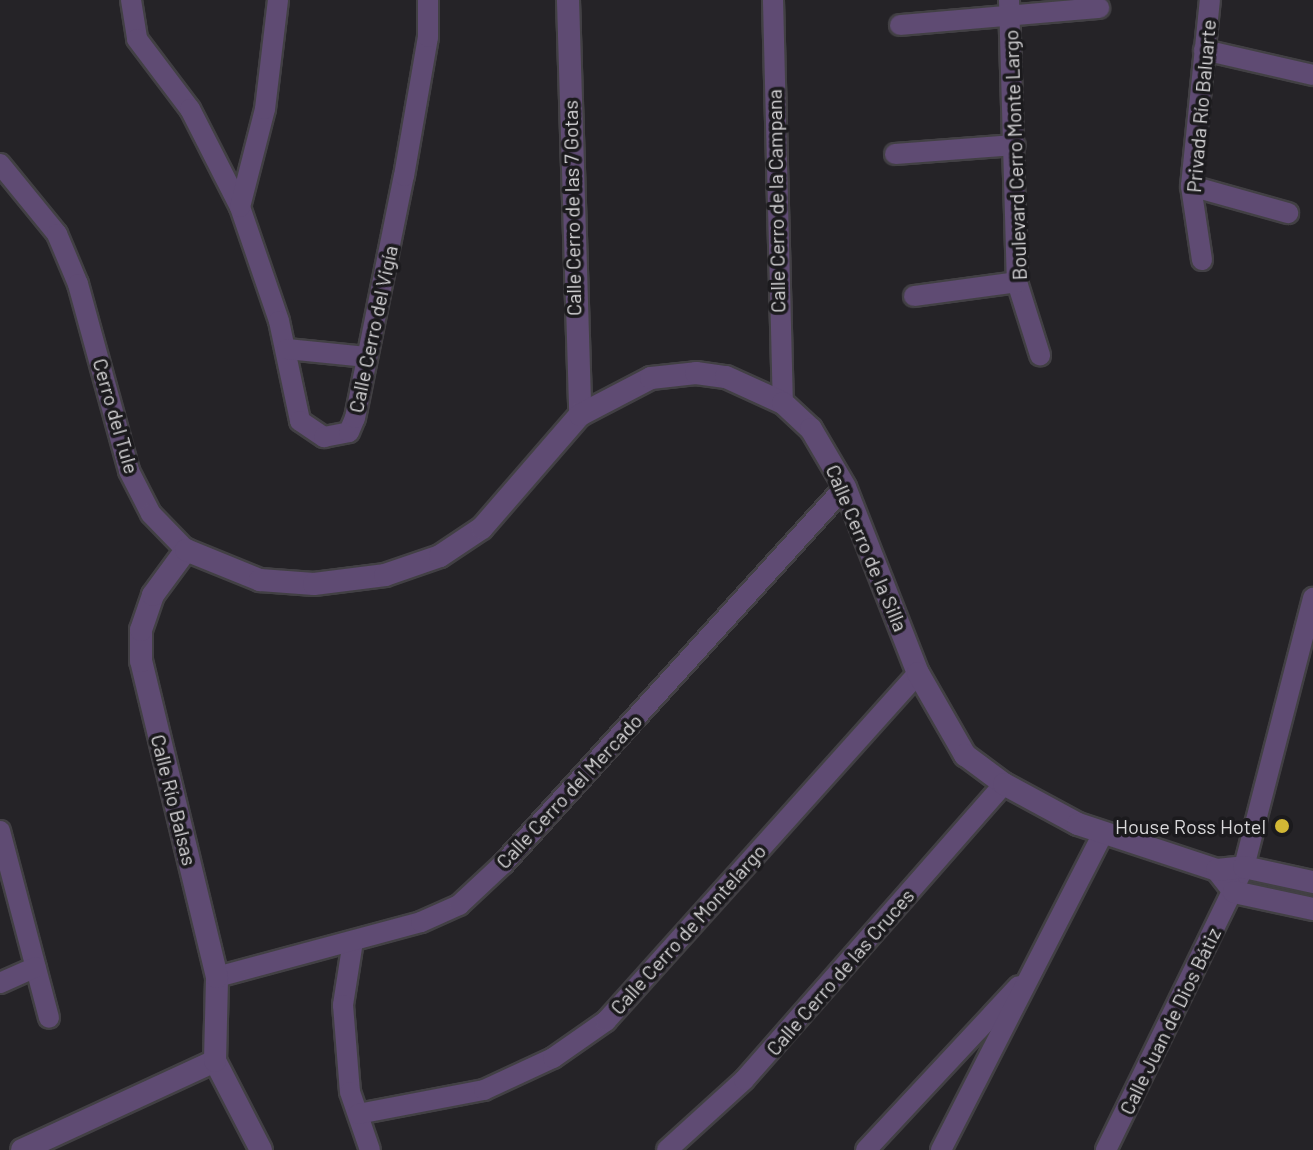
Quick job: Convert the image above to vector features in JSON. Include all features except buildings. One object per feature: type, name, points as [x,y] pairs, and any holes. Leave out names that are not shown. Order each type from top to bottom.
[{"type":"street","name":"Calle Cerro del Vigía","points":[[131,0],[137,39],[190,109],[240,207],[287,349],[288,377],[300,421],[324,437],[349,432],[367,357],[428,37],[428,0]]},
{"type":"street","points":[[240,207],[265,109],[278,0]]},
{"type":"street","name":"Calle Cerro de las 7 Gotas","points":[[568,0],[580,415]]},
{"type":"street","name":"Calle Cerro de la Campana","points":[[773,0],[783,403]]},
{"type":"street","name":"Privada Río Baluarte","points":[[1202,260],[1191,186],[1210,0]]},
{"type":"street","points":[[900,25],[1009,8],[1099,8]]},
{"type":"street","name":"Boulevard Cerro Monte Largo","points":[[1009,8],[1017,282],[1040,355]]},
{"type":"street","points":[[1204,50],[1313,75]]},
{"type":"street","points":[[895,154],[1015,145]]},
{"type":"street","name":"Cerro del Tule","points":[[0,164],[57,234],[78,284],[129,471],[151,514],[186,550],[260,580],[314,584],[385,575],[440,556],[482,528],[580,415]]},
{"type":"street","points":[[1191,186],[1288,213]]},
{"type":"street","points":[[914,296],[1017,282]]},
{"type":"street","points":[[287,349],[367,357]]},
{"type":"street","name":"Calle Cerro de la Silla","points":[[580,415],[631,385],[677,373],[726,377],[783,403],[811,429],[845,487],[918,673],[965,755],[1004,784],[1103,833],[1217,870]]},
{"type":"street","name":"Calle Cerro del Mercado","points":[[217,977],[353,941],[459,905],[503,864],[845,487]]},
{"type":"street","name":"Calle Río Balsas","points":[[186,550],[153,595],[141,630],[141,661],[217,977],[215,1061]]},
{"type":"street","name":"Calle Juan de Dios Bátiz","points":[[1106,1150],[1244,867],[1312,603]]},
{"type":"street","name":"Calle Cerro de Montelargo","points":[[358,1114],[484,1090],[553,1058],[606,1021],[918,673]]},
{"type":"street","name":"Calle Cerro de las Cruces","points":[[667,1150],[754,1070],[1004,784]]},
{"type":"street","points":[[0,831],[49,1018]]},
{"type":"street","points":[[944,1150],[1103,833]]},
{"type":"street","points":[[1217,870],[1244,867],[1313,882]]},
{"type":"street","points":[[1217,870],[1234,892],[1313,909]]},
{"type":"street","points":[[353,941],[343,1005],[350,1092],[370,1150]]},
{"type":"street","points":[[0,983],[36,967]]},
{"type":"street","points":[[866,1150],[1031,975]]},
{"type":"street","points":[[22,1150],[215,1061],[261,1150]]},
{"type":"place","name":"House Ross Hotel","points":[[1282,826]]}]
